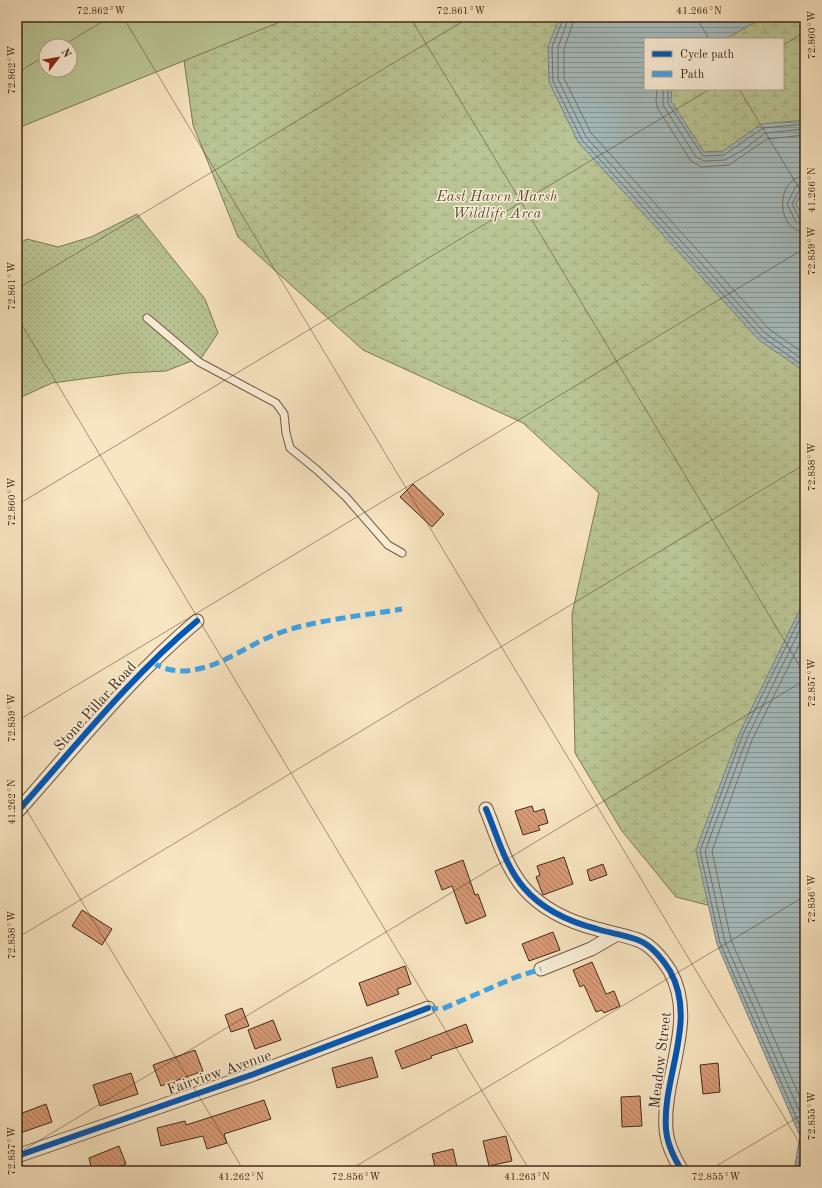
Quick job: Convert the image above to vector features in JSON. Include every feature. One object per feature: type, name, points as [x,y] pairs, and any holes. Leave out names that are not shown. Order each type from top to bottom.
[{"type":"street","name":"Stone Pillar Road","points":[[17,812],[126,689],[172,642],[197,621]]},
{"type":"street","name":"Meadow Street","points":[[486,809],[512,872],[524,888],[544,906],[565,918],[639,940],[662,958],[678,989],[681,1009],[679,1034],[666,1110],[666,1130],[670,1146],[682,1171]]},
{"type":"street","points":[[541,969],[591,949],[617,934]]},
{"type":"street","name":"Fairview Avenue","points":[[17,1156],[247,1077],[428,1008]]},
{"type":"lane","points":[[147,318],[199,362],[276,403],[284,414],[286,433],[290,448],[318,470],[346,498],[388,545],[402,553]]},
{"type":"green space","points":[[17,17],[292,17],[18,128]]},
{"type":"green space","name":"East Haven Marsh Wildlife Area","points":[[178,17],[805,17],[805,930],[676,897],[622,831],[575,753],[572,614],[599,493],[523,423],[363,350],[238,237],[193,125]]},
{"type":"green space","points":[[137,214],[205,299],[218,333],[202,357],[166,371],[127,373],[52,383],[17,399],[17,245],[27,239],[58,247],[91,237]]},
{"type":"water","points":[[560,17],[764,17],[728,38],[644,38],[644,90],[672,90],[671,101],[704,152],[723,151],[761,124],[805,120],[805,187],[796,204],[805,220],[805,372],[759,340],[578,142],[549,82],[548,46]]},
{"type":"water","points":[[805,599],[805,1171],[794,1171],[800,1136],[717,944],[696,850],[739,734]]},
{"type":"building","points":[[413,484],[444,514],[432,527],[400,497]]},
{"type":"building","points":[[532,806],[534,812],[544,809],[548,823],[538,826],[540,830],[523,835],[515,811]]},
{"type":"building","points":[[564,857],[573,884],[543,895],[536,877],[540,875],[537,866]]},
{"type":"building","points":[[463,860],[475,895],[478,894],[486,916],[466,924],[452,886],[442,890],[435,871]]},
{"type":"building","points":[[603,864],[607,875],[590,881],[587,870]]},
{"type":"building","points":[[82,910],[112,929],[102,945],[72,926]]},
{"type":"building","points":[[553,932],[560,950],[529,961],[522,944]]},
{"type":"building","points":[[592,962],[606,994],[614,991],[620,1006],[604,1013],[602,1010],[596,1012],[584,985],[580,987],[573,970]]},
{"type":"building","points":[[405,966],[411,984],[397,989],[399,994],[367,1006],[359,983]]},
{"type":"building","points":[[242,1008],[249,1026],[231,1032],[225,1015]]},
{"type":"building","points":[[273,1020],[281,1040],[255,1049],[248,1030]]},
{"type":"building","points":[[466,1024],[473,1042],[431,1056],[432,1058],[402,1069],[395,1051]]},
{"type":"building","points":[[195,1050],[203,1071],[161,1086],[153,1065]]},
{"type":"building","points":[[372,1057],[378,1077],[337,1088],[332,1068]]},
{"type":"building","points":[[718,1063],[720,1092],[703,1094],[700,1065]]},
{"type":"building","points":[[131,1073],[138,1094],[100,1106],[93,1085]]},
{"type":"building","points":[[640,1096],[642,1126],[622,1127],[621,1097]]},
{"type":"building","points":[[264,1100],[271,1119],[224,1134],[227,1143],[207,1149],[203,1136],[161,1146],[157,1128],[185,1121],[186,1125]]},
{"type":"building","points":[[46,1104],[52,1122],[17,1134],[17,1115]]},
{"type":"building","points":[[506,1136],[512,1161],[489,1166],[483,1141]]},
{"type":"building","points":[[119,1146],[126,1164],[107,1171],[92,1171],[89,1158]]},
{"type":"building","points":[[453,1149],[457,1167],[436,1171],[432,1154]]},
{"type":"marked path","points":[[152,662],[170,670],[195,670],[220,662],[265,639],[288,630],[320,622],[402,609]]},
{"type":"marked path","points":[[428,1008],[442,1009],[516,977],[541,969]]},
{"type":"cycle path","points":[[17,812],[126,689],[149,665],[197,621]]},
{"type":"cycle path","points":[[486,809],[502,850],[512,870],[517,879],[531,896],[557,914],[577,923],[643,942],[656,953],[670,971],[678,990],[681,1009],[680,1029],[666,1109],[666,1129],[671,1151],[682,1171]]},
{"type":"cycle path","points":[[17,1156],[254,1074],[428,1008]]}]
